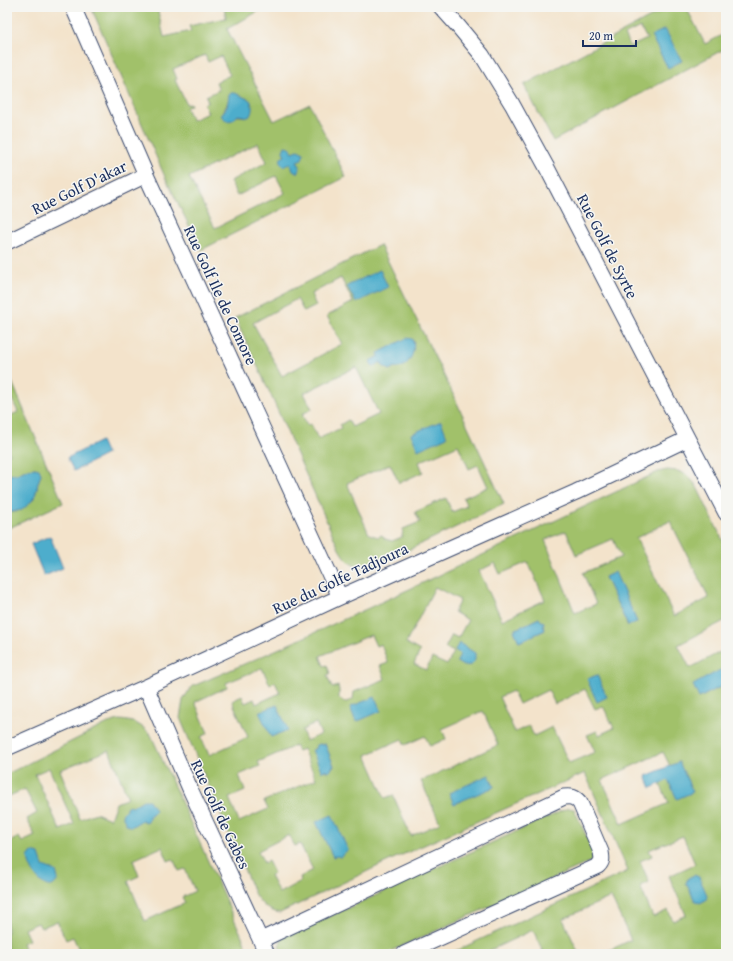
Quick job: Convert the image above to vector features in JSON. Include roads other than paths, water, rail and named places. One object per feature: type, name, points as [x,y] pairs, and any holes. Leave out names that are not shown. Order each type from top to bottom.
[{"type":"street","name":"Rue Golf Ile de Comore","points":[[73,7],[146,175],[340,597]]},
{"type":"street","name":"Rue Golf de Syrte","points":[[440,7],[474,45],[512,104],[546,166],[726,513]]},
{"type":"street","name":"Rue Golf D'akar","points":[[7,242],[146,175]]},
{"type":"street","name":"Rue du Golfe Tadjoura","points":[[7,748],[146,687],[340,597],[576,492],[687,439]]},
{"type":"street","name":"Rue Golf de Gabes","points":[[146,687],[190,791],[264,947]]},
{"type":"street","points":[[264,947],[564,797],[576,798],[580,803],[601,852],[602,862],[598,866],[404,954]]},
{"type":"water","points":[[665,29],[682,61],[668,68],[651,36]]},
{"type":"water","points":[[231,93],[235,93],[250,100],[252,108],[249,117],[238,115],[233,120],[228,121],[223,118],[221,115],[227,107],[229,95]]},
{"type":"water","points":[[285,146],[290,147],[293,152],[298,150],[304,153],[302,159],[297,161],[300,166],[298,173],[293,170],[290,164],[284,166],[280,163],[281,158],[285,156],[283,151]]},
{"type":"water","points":[[380,270],[388,287],[356,303],[347,286]]},
{"type":"water","points":[[407,338],[412,339],[414,347],[412,356],[406,364],[399,368],[395,367],[390,370],[383,366],[381,362],[373,367],[370,361],[379,356],[378,353]]},
{"type":"water","points":[[441,421],[447,437],[418,450],[411,434]]},
{"type":"water","points":[[101,441],[107,454],[74,471],[67,458]]},
{"type":"water","points":[[28,469],[39,469],[41,474],[35,496],[22,510],[7,513],[7,475],[17,474]]},
{"type":"water","points":[[50,536],[63,568],[44,576],[31,544]]},
{"type":"water","points":[[615,572],[637,622],[628,626],[605,577]]},
{"type":"water","points":[[539,618],[544,622],[543,626],[545,630],[519,642],[514,630]]},
{"type":"water","points":[[459,643],[475,653],[475,660],[471,665],[463,666],[457,662],[460,654],[455,650]]},
{"type":"water","points":[[722,669],[726,676],[726,684],[699,698],[693,685]]},
{"type":"water","points":[[597,675],[607,697],[597,702],[587,679]]},
{"type":"water","points":[[375,697],[381,711],[356,722],[350,707]]},
{"type":"water","points":[[277,705],[288,730],[271,737],[259,712]]},
{"type":"water","points":[[325,744],[334,766],[329,772],[324,770],[322,772],[312,750],[315,749],[316,745]]},
{"type":"water","points":[[679,762],[693,792],[677,799],[668,780],[651,788],[646,776]]},
{"type":"water","points":[[489,775],[494,787],[454,804],[449,793]]},
{"type":"water","points":[[143,800],[149,800],[155,810],[149,816],[149,820],[146,822],[142,820],[131,827],[127,825],[122,816],[123,812],[126,810],[126,807],[129,805],[132,807]]},
{"type":"water","points":[[332,815],[348,850],[341,857],[333,857],[316,822]]},
{"type":"water","points":[[32,852],[39,854],[43,866],[56,871],[58,879],[54,885],[45,885],[31,869],[28,857]]},
{"type":"water","points":[[694,875],[699,877],[707,895],[706,900],[700,903],[695,901],[686,883],[688,878]]}]
